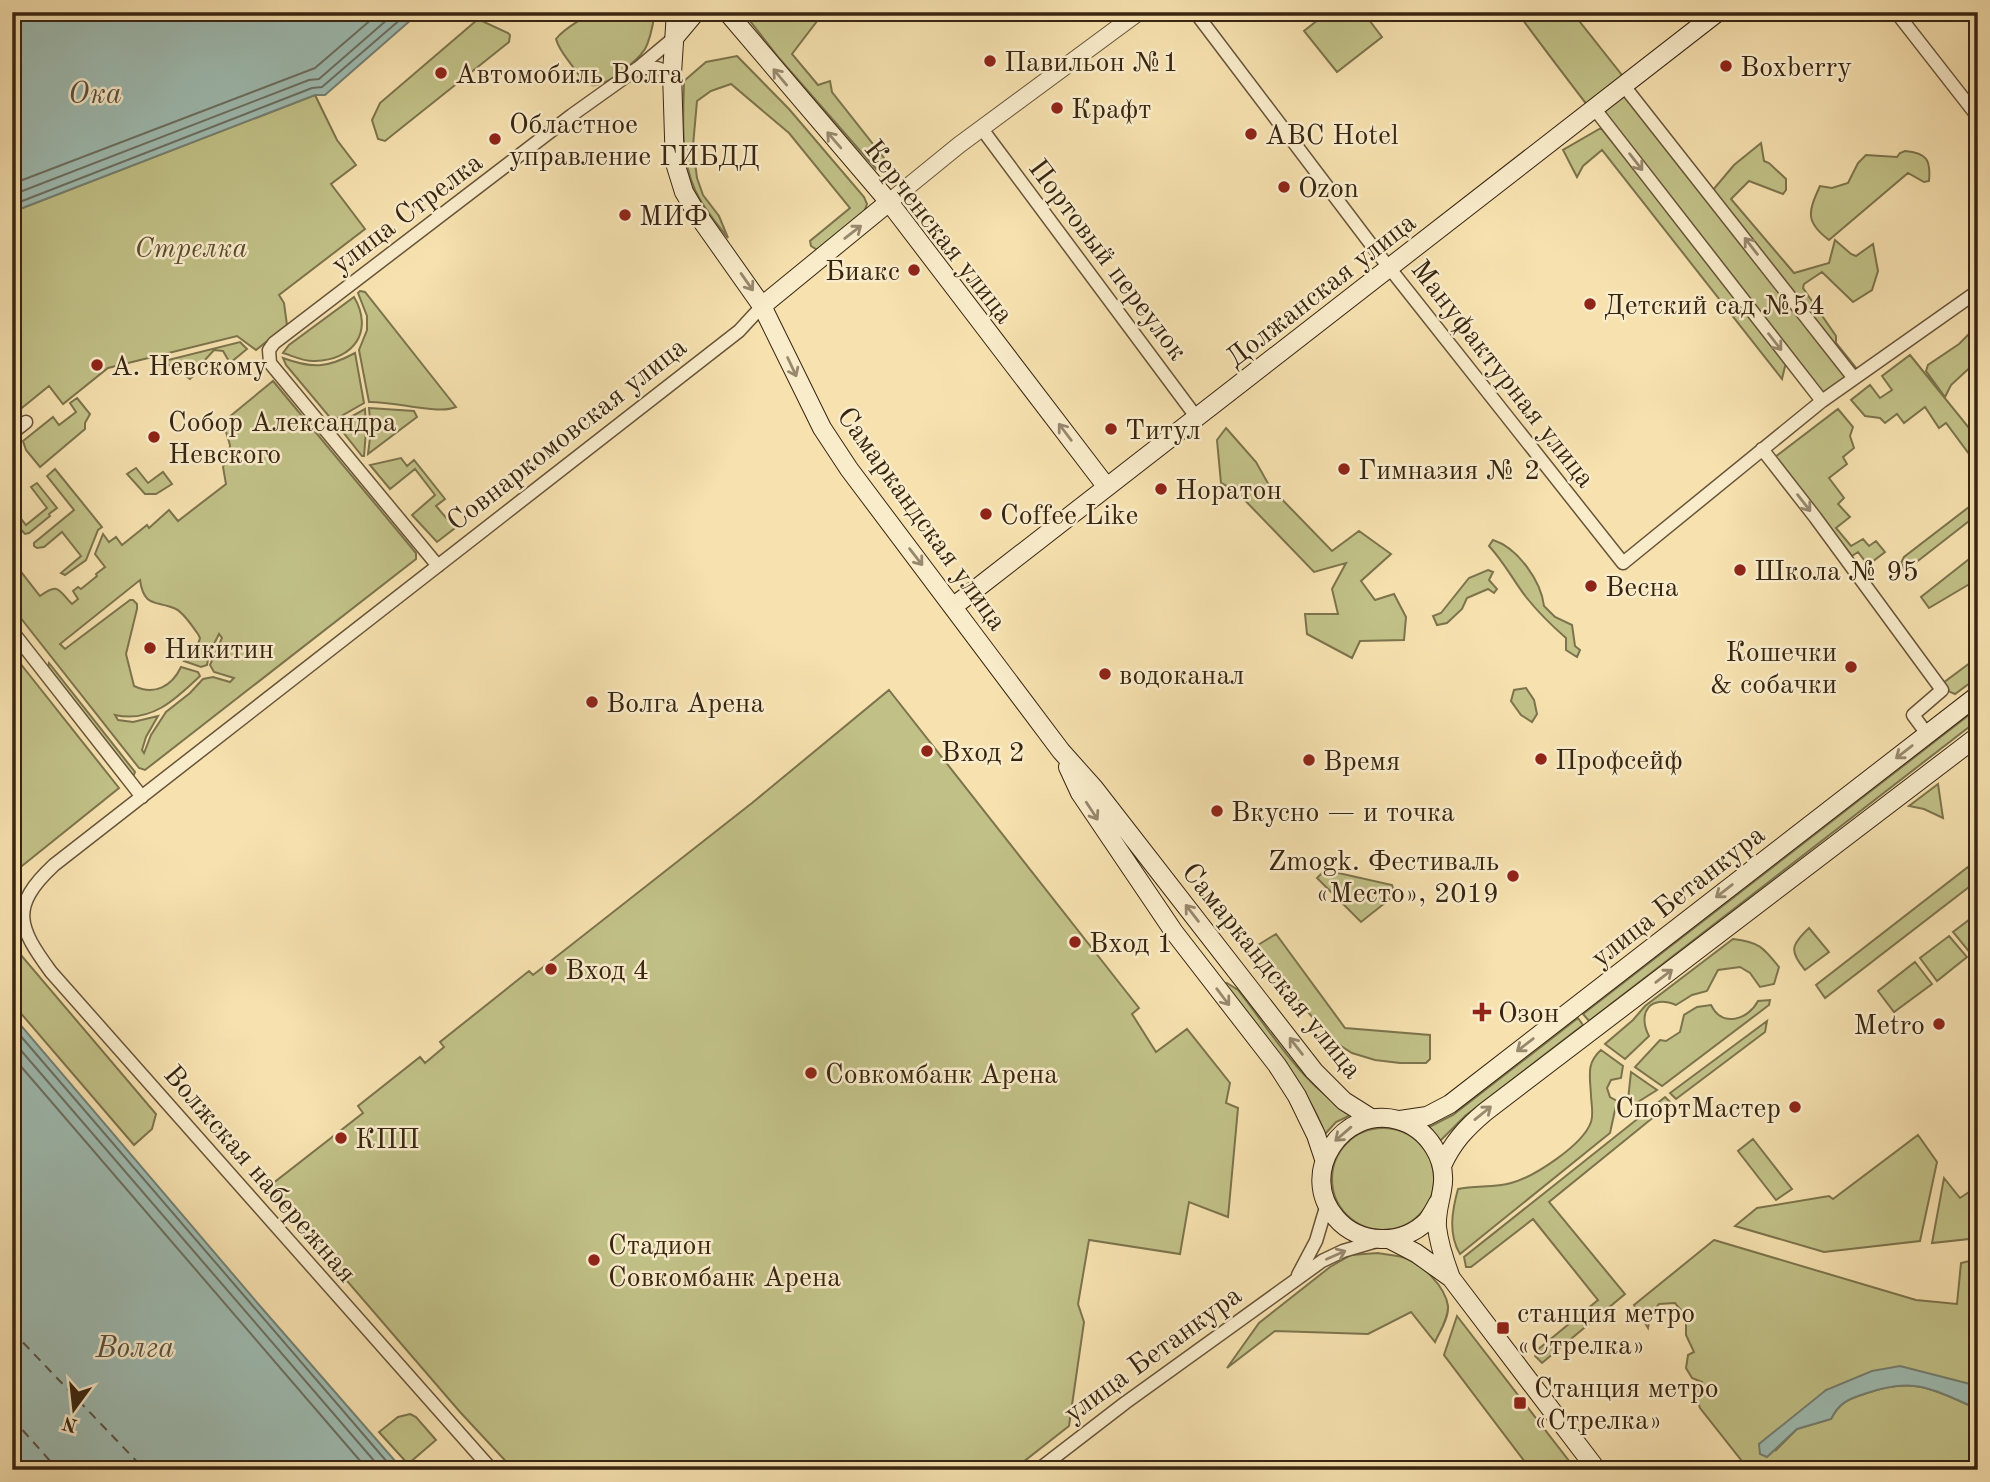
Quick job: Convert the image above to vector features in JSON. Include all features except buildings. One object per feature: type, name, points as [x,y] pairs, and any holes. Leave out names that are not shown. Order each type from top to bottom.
[{"type":"main road","name":"Самаркандская улица","points":[[676,12],[672,73],[675,163],[684,192],[696,214],[762,306],[822,428],[849,469],[1061,751],[1094,788],[1328,1087],[1371,1118]]},
{"type":"main road","points":[[675,37],[696,12]]},
{"type":"main road","name":"Керченская улица","points":[[727,12],[889,202],[1106,486]]},
{"type":"main road","name":"Должанская улица","points":[[954,606],[1718,12]]},
{"type":"main road","name":"Совнаркомовская улица","points":[[762,306],[889,202]]},
{"type":"main road","name":"улица Бетанкура","points":[[1400,1120],[1427,1116],[1450,1104],[1978,695]]},
{"type":"main road","name":"улица Бетанкура","points":[[1442,1166],[1451,1147],[1464,1130],[1485,1111],[1978,736]]},
{"type":"main road","name":"Самаркандская улица","points":[[1061,751],[1080,793],[1174,932],[1297,1096],[1316,1135],[1324,1159]]},
{"type":"main road","points":[[1205,973],[1216,971],[1224,974],[1252,1000],[1264,1006]]},
{"type":"main road","points":[[1385,1239],[1410,1233],[1427,1220],[1443,1189],[1442,1166],[1437,1151],[1427,1137],[1415,1127],[1386,1117],[1355,1123],[1342,1132],[1331,1145],[1321,1174],[1327,1204],[1336,1218],[1349,1230],[1364,1237],[1385,1239],[1416,1253],[1451,1279],[1597,1470]]},
{"type":"main road","points":[[1438,1203],[1439,1240],[1451,1279]]},
{"type":"street","name":"Совнаркомовская улица","points":[[889,202],[1139,12]]},
{"type":"street","name":"Мануфактурная улица","points":[[1195,12],[1390,268],[1623,563],[1762,449]]},
{"type":"street","points":[[1896,12],[1978,117]]},
{"type":"street","name":"улица Стрелка","points":[[438,566],[270,363],[269,350],[274,343],[572,115],[638,68],[675,37]]},
{"type":"street","points":[[638,68],[657,68],[672,73]]},
{"type":"street","points":[[1624,86],[1853,377]]},
{"type":"street","points":[[1594,108],[1822,401]]},
{"type":"street","name":"Портовый переулок","points":[[982,129],[1197,418]]},
{"type":"street","points":[[1927,734],[1913,715],[1942,690],[1762,449],[1853,377],[1978,291]]},
{"type":"street","name":"Совнаркомовская улица","points":[[27,896],[32,887],[54,865],[739,331],[762,306]]},
{"type":"street","points":[[12,433],[26,422]]},
{"type":"street","points":[[12,631],[142,797]]},
{"type":"street","name":"Волжская набережная","points":[[27,896],[23,913],[24,926],[31,944],[51,972],[492,1470]]},
{"type":"street","name":"улица Бетанкура","points":[[1296,1279],[1317,1241],[1327,1204]]},
{"type":"street","name":"улица Бетанкура","points":[[1038,1470],[1125,1403],[1322,1261],[1343,1251],[1385,1239]]},
{"type":"green space","points":[[592,12],[604,12],[613,18],[622,12],[655,12],[645,49],[629,66],[598,85],[586,82],[579,75],[556,39]]},
{"type":"green space","points":[[743,12],[824,12],[792,54],[818,85],[830,81],[832,92],[884,158],[882,164],[876,169],[779,58]]},
{"type":"green space","points":[[1328,12],[1363,12],[1382,37],[1337,72],[1304,31]]},
{"type":"green space","points":[[1517,12],[1572,12],[1713,190],[1734,165],[1761,143],[1764,161],[1786,179],[1786,190],[1783,194],[1749,181],[1731,199],[1794,273],[1829,263],[1835,240],[1856,256],[1873,244],[1878,271],[1872,290],[1853,302],[1822,272],[1804,284],[1803,288],[1836,336],[1836,343],[1857,369],[1817,401],[1786,362],[1782,379],[1602,150],[1583,166],[1577,177],[1563,150],[1601,128],[1687,235]]},
{"type":"green space","points":[[477,20],[508,33],[509,42],[385,141],[378,139],[372,120],[380,103]]},
{"type":"green space","points":[[737,56],[789,109],[864,197],[867,204],[863,215],[819,251],[811,246],[810,241],[850,208],[789,133],[731,84],[711,91],[697,101],[693,146],[697,178],[703,195],[719,216],[728,238],[705,207],[689,175],[684,144],[684,81],[706,62]]},
{"type":"green space","name":"Стрелка","points":[[315,95],[337,140],[356,165],[331,184],[365,229],[279,295],[284,303],[287,325],[256,350],[237,336],[108,368],[63,404],[49,386],[12,416],[12,212]]},
{"type":"green space","points":[[1905,151],[1926,159],[1929,181],[1924,182],[1908,173],[1829,240],[1821,234],[1811,216],[1820,186],[1832,188],[1848,183],[1858,163],[1866,155],[1897,157]]},
{"type":"green space","points":[[365,292],[456,407],[427,409],[369,402],[359,350],[367,330],[367,316],[358,293]]},
{"type":"green space","points":[[354,297],[362,321],[361,332],[350,349],[329,359],[315,361],[283,353],[289,345]]},
{"type":"green space","points":[[1975,328],[1978,329],[1978,360],[1951,385],[1945,397],[1926,371],[1928,365],[1959,344]]},
{"type":"green space","points":[[240,342],[247,349],[230,363],[223,351],[214,350],[203,362],[205,365],[190,379],[164,361]]},
{"type":"green space","points":[[355,353],[364,403],[332,420],[283,358],[303,364],[320,365],[336,362]]},
{"type":"green space","points":[[1910,355],[1978,439],[1978,456],[1976,454],[1972,458],[1946,423],[1939,428],[1925,407],[1904,423],[1897,414],[1885,423],[1880,418],[1865,416],[1851,400],[1870,385],[1880,398],[1892,390],[1882,376]]},
{"type":"green space","points":[[273,381],[416,553],[416,559],[145,770],[139,768],[12,607],[12,568],[14,571],[18,568],[40,596],[55,589],[72,604],[78,599],[73,591],[78,587],[81,589],[105,567],[95,554],[103,534],[109,542],[116,537],[122,545],[147,525],[149,528],[169,510],[178,521],[226,484],[223,467],[230,445],[223,422]],"holes":[[[140,580],[142,589],[152,602],[179,611],[198,634],[200,638],[197,647],[184,661],[201,667],[207,665],[209,654],[219,634],[222,638],[210,665],[214,672],[234,678],[230,682],[213,677],[203,679],[166,712],[151,735],[144,753],[142,750],[146,737],[158,716],[133,722],[118,720],[115,715],[140,716],[162,708],[200,676],[198,672],[181,667],[173,679],[162,687],[149,690],[134,686],[126,654],[137,609],[133,600],[65,649],[60,644]]]},
{"type":"green space","points":[[77,398],[90,414],[85,429],[40,467],[26,450],[23,441],[53,417],[59,425],[76,412],[70,403]]},
{"type":"green space","points":[[369,408],[414,411],[417,417],[368,454],[371,430]]},
{"type":"green space","points":[[365,409],[366,431],[362,456],[339,427],[345,420]]},
{"type":"green space","points":[[1838,409],[1853,427],[1850,436],[1854,448],[1843,457],[1847,464],[1829,478],[1844,498],[1838,504],[1850,517],[1836,528],[1851,546],[1863,539],[1869,546],[1876,541],[1885,552],[1868,565],[1858,552],[1852,556],[1775,457]]},
{"type":"green space","points":[[1226,428],[1256,462],[1270,487],[1332,551],[1359,531],[1391,554],[1361,581],[1375,600],[1394,594],[1406,617],[1404,640],[1360,641],[1352,658],[1307,634],[1305,614],[1338,614],[1332,589],[1346,563],[1314,572],[1236,491],[1221,483],[1217,440]]},
{"type":"green space","points":[[401,458],[407,466],[414,460],[445,499],[436,506],[455,528],[437,542],[412,515],[435,495],[415,469],[390,489],[370,465]]},
{"type":"green space","points":[[136,468],[148,483],[163,472],[172,484],[156,494],[145,494],[127,474]]},
{"type":"green space","points":[[55,469],[102,527],[98,530],[86,560],[65,575],[61,573],[81,556],[62,532],[44,547],[34,546],[34,543],[74,510],[47,476]]},
{"type":"green space","points":[[37,483],[57,508],[25,534],[12,520],[12,513],[15,511],[26,525],[47,508],[31,487]]},
{"type":"green space","points":[[1978,500],[1978,514],[1905,571],[1901,563],[1904,557]]},
{"type":"green space","points":[[1493,540],[1511,550],[1527,567],[1538,586],[1544,606],[1555,617],[1572,625],[1575,646],[1580,650],[1577,657],[1566,650],[1566,638],[1521,591],[1489,546]]},
{"type":"green space","points":[[1978,552],[1978,579],[1929,608],[1921,597]]},
{"type":"green space","points":[[1488,570],[1493,572],[1489,580],[1497,589],[1494,593],[1488,589],[1467,598],[1462,609],[1447,623],[1437,625],[1433,616],[1441,613],[1469,578]]},
{"type":"green space","points":[[12,653],[119,788],[12,874]]},
{"type":"green space","points":[[1978,657],[1978,677],[1955,694],[1950,692],[1943,683]]},
{"type":"green space","points":[[49,663],[135,772],[133,777],[48,668]]},
{"type":"green space","points":[[1526,688],[1534,700],[1537,714],[1532,722],[1521,715],[1511,701],[1514,690]]},
{"type":"green space","name":"Совкомбанк Арена","points":[[889,690],[1139,1008],[1132,1014],[1156,1052],[1187,1029],[1230,1083],[1226,1103],[1238,1108],[1228,1217],[1189,1202],[1180,1254],[1089,1240],[1078,1304],[1084,1322],[1069,1426],[1013,1470],[514,1470],[460,1412],[267,1188],[363,1113],[358,1106],[420,1057],[425,1063],[444,1047],[440,1042],[529,971],[533,975],[752,803]]},
{"type":"green space","points":[[1978,708],[1978,720],[1589,1021],[1583,1014]]},
{"type":"green space","points":[[1938,784],[1943,818],[1924,809],[1909,806]]},
{"type":"green space","points":[[1968,867],[1978,880],[1825,998],[1816,985]]},
{"type":"green space","points":[[1325,870],[1392,885],[1395,895],[1361,922],[1317,878]]},
{"type":"green space","points":[[1978,913],[1978,949],[1971,954],[1953,932]]},
{"type":"green space","points":[[1809,928],[1829,952],[1805,970],[1796,958],[1794,948]]},
{"type":"green space","points":[[1276,934],[1345,1028],[1430,1035],[1430,1059],[1426,1063],[1375,1060],[1352,1053],[1330,1039],[1278,975],[1258,945]]},
{"type":"green space","points":[[1949,936],[1967,957],[1937,981],[1920,958]]},
{"type":"green space","points":[[1733,939],[1755,944],[1769,955],[1779,967],[1774,984],[1760,987],[1750,973],[1740,967],[1718,970],[1707,991],[1692,995],[1676,1005],[1659,1002],[1648,1008],[1644,1020],[1649,1036],[1625,1059],[1605,1044],[1645,1006]]},
{"type":"green space","points":[[12,941],[20,954],[156,1114],[152,1129],[134,1145],[12,1003]]},
{"type":"green space","points":[[1915,962],[1932,984],[1894,1012],[1878,991]]},
{"type":"green space","points":[[1227,983],[1238,990],[1304,1075],[1335,1103],[1353,1114],[1336,1122],[1325,1134],[1306,1095],[1223,985]]},
{"type":"green space","points":[[1770,1000],[1769,1005],[1662,1086],[1635,1067],[1660,1040],[1666,1041],[1680,1032],[1684,1015],[1697,1007],[1711,1005],[1722,1017],[1735,1019],[1748,1013],[1758,1001]]},
{"type":"green space","points":[[1578,1018],[1583,1025],[1465,1116],[1440,1141],[1429,1127],[1453,1115]]},
{"type":"green space","points":[[1767,1021],[1765,1032],[1676,1099],[1670,1093]]},
{"type":"green space","points":[[1601,1050],[1623,1066],[1621,1078],[1611,1080],[1607,1088],[1610,1097],[1617,1101],[1610,1133],[1460,1254],[1452,1222],[1458,1189],[1505,1185],[1521,1180],[1568,1150],[1586,1131],[1592,1119],[1590,1070],[1593,1060]]},
{"type":"green space","points":[[1631,1072],[1657,1090],[1633,1105],[1628,1100]]},
{"type":"green space","points":[[1665,1097],[1671,1103],[1549,1202],[1625,1294],[1542,1363],[1535,1356],[1536,1351],[1598,1300],[1533,1219],[1471,1267],[1466,1267],[1464,1257]]},
{"type":"green space","points":[[1383,1128],[1412,1136],[1426,1150],[1434,1179],[1426,1208],[1412,1222],[1383,1230],[1354,1222],[1340,1208],[1332,1179],[1340,1150],[1354,1136]]},
{"type":"green space","points":[[1918,1135],[1937,1162],[1920,1241],[1824,1252],[1735,1226],[1757,1208],[1829,1196],[1833,1199]]},
{"type":"green space","points":[[1753,1139],[1792,1189],[1776,1200],[1738,1151]]},
{"type":"green space","points":[[1944,1178],[1960,1198],[1969,1192],[1978,1203],[1978,1238],[1932,1243]]},
{"type":"green space","points":[[1714,1240],[1916,1300],[1957,1304],[1961,1263],[1978,1259],[1978,1391],[1970,1384],[1948,1380],[1826,1390],[1775,1451],[1797,1429],[1831,1419],[1841,1405],[1858,1396],[1897,1386],[1922,1387],[1978,1409],[1978,1470],[1749,1470],[1700,1408],[1696,1396],[1702,1382],[1692,1378],[1686,1368],[1688,1355],[1694,1352],[1686,1335],[1686,1316],[1675,1303],[1659,1304],[1650,1316],[1648,1328],[1634,1305]]},
{"type":"green space","points":[[1378,1253],[1412,1261],[1426,1271],[1443,1291],[1448,1311],[1435,1342],[1411,1312],[1368,1334],[1275,1331],[1227,1368],[1259,1323],[1330,1267],[1351,1255]]},
{"type":"green space","points":[[1457,1316],[1576,1470],[1531,1470],[1444,1355]]},
{"type":"green space","points":[[410,1414],[416,1417],[436,1440],[408,1464],[379,1432],[398,1417]]},
{"type":"water","name":"Ока","points":[[12,12],[420,12],[325,95],[315,95],[12,212]]},
{"type":"water","name":"Волга","points":[[12,1015],[260,1306],[403,1470],[12,1470]]},
{"type":"water","points":[[1900,1366],[1970,1384],[1978,1391],[1978,1409],[1922,1387],[1897,1386],[1882,1389],[1849,1400],[1837,1409],[1831,1419],[1797,1429],[1767,1457],[1760,1454],[1759,1444],[1826,1390],[1872,1371]]},
{"type":"ferry route","points":[[12,1331],[145,1470]]},
{"type":"ferry route","points":[[12,1418],[58,1470]]},
{"type":"place","name":"Павильон №1","points":[[990,61]]},
{"type":"place","name":"Boxberry","points":[[1726,66]]},
{"type":"place","name":"Автомобиль Волга","points":[[441,73]]},
{"type":"place","name":"Крафт","points":[[1057,108]]},
{"type":"place","name":"ABC Hotel","points":[[1251,134]]},
{"type":"place","name":"Областное управление ГИБДД","points":[[495,139]]},
{"type":"place","name":"Ozon","points":[[1284,187]]},
{"type":"place","name":"МИФ","points":[[625,215]]},
{"type":"place","name":"Биакс","points":[[914,270]]},
{"type":"place","name":"Детский сад №54","points":[[1590,304]]},
{"type":"place","name":"А. Невскому","points":[[97,365]]},
{"type":"place","name":"Титул","points":[[1111,429]]},
{"type":"place","name":"Собор Александра Невского","points":[[154,437]]},
{"type":"place","name":"Гимназия № 2","points":[[1344,469]]},
{"type":"place","name":"Норатон","points":[[1161,489]]},
{"type":"place","name":"Coffee Like","points":[[986,514]]},
{"type":"place","name":"Школа № 95","points":[[1740,570]]},
{"type":"place","name":"Весна","points":[[1591,586]]},
{"type":"place","name":"Никитин","points":[[150,648]]},
{"type":"place","name":"Кошечки & собачки","points":[[1851,667]]},
{"type":"place","name":"водоканал","points":[[1105,674]]},
{"type":"place","name":"Волга Арена","points":[[592,702]]},
{"type":"place","name":"Вход 2","points":[[927,751]]},
{"type":"place","name":"Профсейф","points":[[1541,759]]},
{"type":"place","name":"Время","points":[[1309,760]]},
{"type":"place","name":"Вкусно — и точка","points":[[1217,811]]},
{"type":"place","name":"Zmogk. Фестиваль «Место», 2019","points":[[1513,876]]},
{"type":"place","name":"Вход 1","points":[[1075,942]]},
{"type":"place","name":"Вход 4","points":[[551,969]]},
{"type":"place","name":"Озон","points":[[1482,1012]]},
{"type":"place","name":"Metro","points":[[1939,1024]]},
{"type":"place","name":"Совкомбанк Арена","points":[[811,1073]]},
{"type":"place","name":"СпортМастер","points":[[1795,1107]]},
{"type":"place","name":"КПП","points":[[341,1138]]},
{"type":"place","name":"Стадион Совкомбанк Арена","points":[[594,1260]]},
{"type":"place","name":"станция метро «Стрелка»","points":[[1503,1328]]},
{"type":"place","name":"Станция метро «Стрелка»","points":[[1520,1403]]}]
